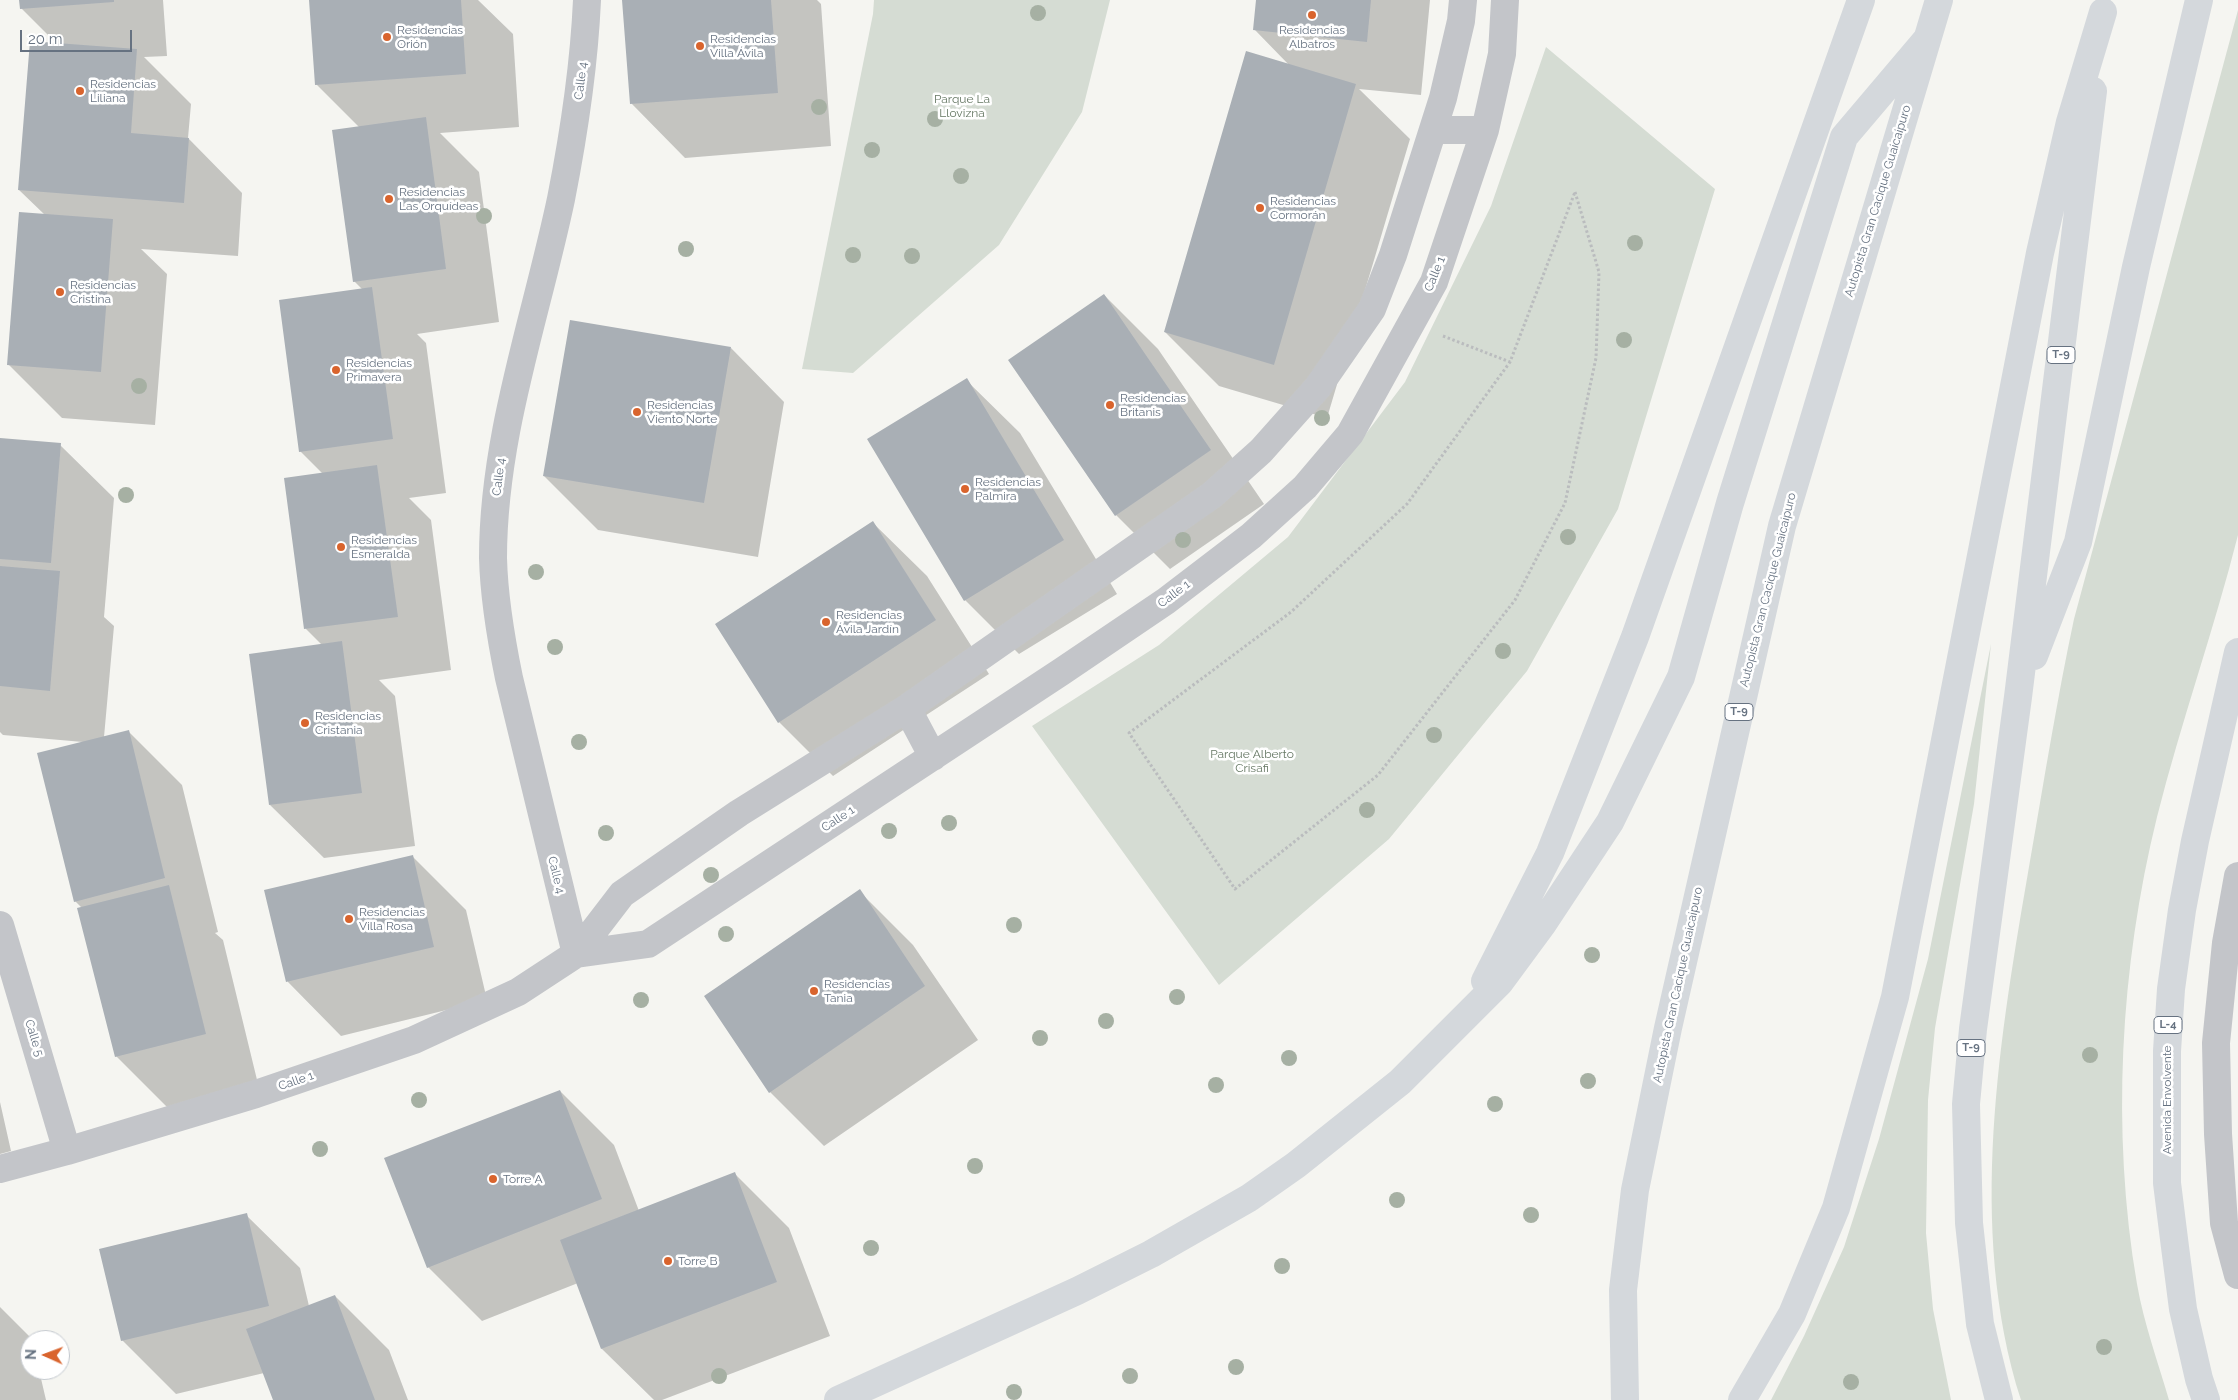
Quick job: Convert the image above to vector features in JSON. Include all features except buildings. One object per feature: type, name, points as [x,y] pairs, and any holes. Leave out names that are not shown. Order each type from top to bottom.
[{"type":"main road","points":[[1471,1010],[1550,853],[1635,637],[1861,0]]},
{"type":"main road","name":"Autopista Gran Cacique Guaicaipuro","points":[[1625,1400],[1623,1290],[1634,1199],[1668,1028],[1782,526],[1940,0]]},
{"type":"main road","points":[[2018,697],[2078,542],[2136,267],[2186,0]]},
{"type":"main road","points":[[2136,267],[2200,0]]},
{"type":"main road","points":[[1742,1400],[1792,1314],[1836,1208],[1895,997],[2040,253],[2070,122],[2104,6]]},
{"type":"main road","name":"T-9","points":[[1999,1400],[1979,1315],[1969,1223],[1966,1104],[1972,1029],[2018,697],[2104,6]]},
{"type":"main road","points":[[838,1400],[1077,1291],[1168,1245],[1250,1198],[1296,1165],[1400,1082],[1500,982],[1537,932],[1610,822],[1681,677],[1730,503],[1844,137],[1927,39]]},
{"type":"main road","name":"Avenida Envolvente","points":[[2206,1400],[2199,1379],[2183,1309],[2172,1220],[2168,1183],[2166,1051],[2171,989],[2182,910],[2195,841],[2238,652]]},
{"type":"street","name":"Calle 4","points":[[576,954],[509,678],[500,633],[493,560],[497,494],[505,432],[561,199],[580,94],[587,0]]},
{"type":"street","name":"Calle 1","points":[[0,1169],[67,1152],[256,1094],[414,1040],[518,992],[576,954],[622,894],[739,813],[907,708],[1212,495],[1261,451],[1318,386],[1372,309],[1394,255],[1433,130],[1461,21],[1463,0]]},
{"type":"street","name":"Calle 1","points":[[576,954],[648,944],[933,757],[1166,600],[1251,536],[1305,487],[1350,434],[1434,282],[1485,130],[1502,54],[1505,0]]},
{"type":"street","points":[[1433,130],[1485,130]]},
{"type":"street","points":[[1372,309],[1412,324]]},
{"type":"street","points":[[907,708],[933,757]]},
{"type":"street","points":[[2238,876],[2226,943],[2216,1043],[2218,1134],[2224,1223],[2238,1275]]},
{"type":"street","name":"Calle 5","points":[[0,925],[67,1152]]},
{"type":"path","points":[[1576,192],[1599,272],[1596,358],[1565,503],[1515,600],[1378,775],[1235,889],[1129,733],[1291,612],[1407,504],[1510,362],[1576,192]]},
{"type":"path","points":[[1412,324],[1510,362]]},
{"type":"green space","name":"Parque La Llovizna","points":[[874,0],[1110,0],[1082,112],[999,245],[853,373],[802,369],[873,14]]},
{"type":"green space","points":[[2238,10],[2238,535],[2219,606],[2176,746],[2144,874],[2128,990],[2123,1049],[2122,1109],[2124,1168],[2129,1226],[2140,1299],[2169,1400],[2021,1400],[2004,1334],[1995,1267],[1992,1200],[1994,1131],[1999,1063],[2008,995],[2051,740],[2074,619]]},
{"type":"green space","name":"Parque Alberto Crisafi","points":[[1546,47],[1715,189],[1618,509],[1527,671],[1389,839],[1219,985],[1032,726],[1159,645],[1288,537],[1405,382],[1491,206]]},
{"type":"green space","points":[[1991,644],[1974,804],[1935,1028],[1928,1100],[1926,1233],[1933,1309],[1951,1400],[1771,1400],[1804,1336],[1844,1247],[1879,1139],[1928,959]]},
{"type":"place","name":"Residencias Albatros","points":[[1312,15]]},
{"type":"place","name":"Residencias Orión","points":[[387,37]]},
{"type":"place","name":"Residencias Villa Ávila","points":[[700,46]]},
{"type":"place","name":"Residencias Liliana","points":[[80,91]]},
{"type":"place","name":"Residencias Las Orquídeas","points":[[389,199]]},
{"type":"place","name":"Residencias Cormorán","points":[[1260,208]]},
{"type":"place","name":"Residencias Cristina","points":[[60,292]]},
{"type":"place","name":"Residencias Primavera","points":[[336,370]]},
{"type":"place","name":"Residencias Britanis","points":[[1110,405]]},
{"type":"place","name":"Residencias Viento Norte","points":[[637,412]]},
{"type":"place","name":"Residencias Palmira","points":[[965,489]]},
{"type":"place","name":"Residencias Esmeralda","points":[[341,547]]},
{"type":"place","name":"Residencias Ávila Jardín","points":[[826,622]]},
{"type":"place","name":"Residencias Cristania","points":[[305,723]]},
{"type":"place","name":"Residencias Villa Rosa","points":[[349,919]]},
{"type":"place","name":"Residencias Tania","points":[[814,991]]},
{"type":"place","name":"Torre A","points":[[493,1179]]},
{"type":"place","name":"Torre B","points":[[668,1261]]}]
